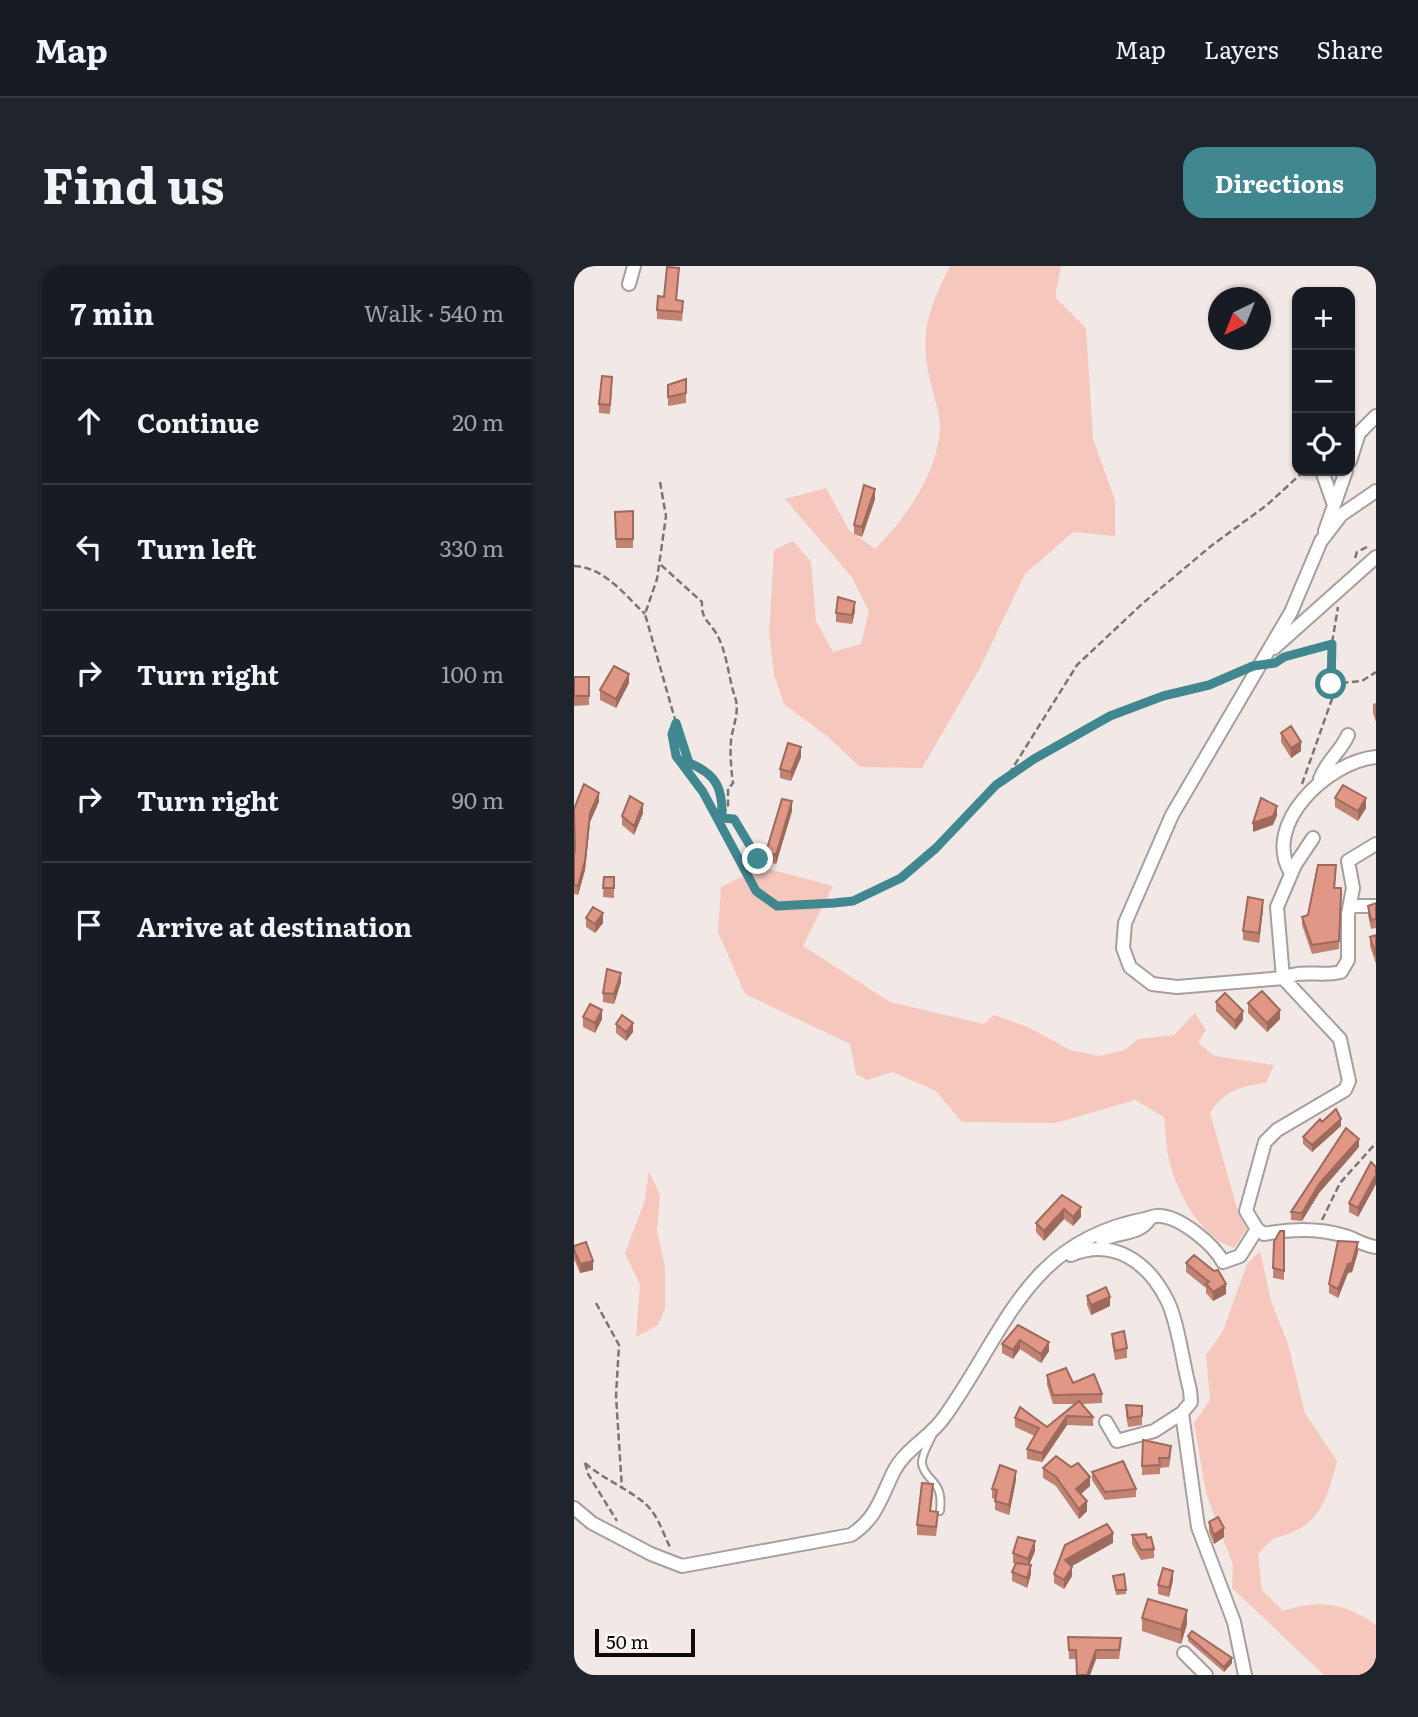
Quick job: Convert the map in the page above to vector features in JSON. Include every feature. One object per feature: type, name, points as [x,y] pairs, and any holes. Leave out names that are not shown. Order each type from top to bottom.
[{"type":"street","points":[[629,284],[634,266]]},
{"type":"street","points":[[1355,445],[1359,433],[1376,416]]},
{"type":"street","points":[[1324,476],[1334,505]]},
{"type":"street","points":[[1344,476],[1291,612],[1172,815],[1125,923],[1123,948],[1130,967],[1152,984],[1177,987],[1283,978],[1298,971],[1325,976],[1341,972],[1348,961],[1348,914],[1352,906],[1353,888],[1348,861],[1376,844]]},
{"type":"street","points":[[1321,541],[1341,516],[1376,491]]},
{"type":"street","points":[[1263,661],[1310,613],[1344,588],[1376,557]]},
{"type":"street","points":[[1318,783],[1326,762],[1348,736]]},
{"type":"street","points":[[1291,873],[1283,860],[1282,851],[1291,822],[1301,805],[1318,783],[1331,772],[1358,759],[1376,757]]},
{"type":"street","points":[[1313,838],[1291,873],[1277,907],[1283,978],[1340,1039],[1349,1082],[1345,1090],[1277,1130],[1265,1142],[1246,1211],[1257,1230],[1264,1234],[1279,1231],[1293,1233],[1301,1229],[1320,1231],[1376,1247]]},
{"type":"street","points":[[1352,906],[1376,906]]},
{"type":"street","points":[[574,1508],[592,1522],[682,1566],[851,1535],[866,1525],[878,1509],[894,1471],[909,1450],[936,1427],[968,1385],[1025,1291],[1065,1249],[1108,1229],[1160,1216],[1177,1222],[1217,1251],[1223,1262],[1240,1256],[1257,1230]]},
{"type":"street","points":[[1048,1265],[1110,1236],[1132,1233],[1145,1226],[1151,1218]]},
{"type":"street","points":[[1090,1247],[1132,1257],[1169,1302],[1190,1390],[1191,1402],[1182,1413],[1154,1431],[1117,1441],[1106,1422]]},
{"type":"street","points":[[1182,1413],[1198,1527],[1234,1622],[1245,1675]]},
{"type":"street","points":[[1184,1653],[1206,1675]]},
{"type":"lane","points":[[936,1427],[922,1459],[923,1466],[935,1481],[942,1496],[940,1511]]},
{"type":"path","points":[[1007,777],[1077,665],[1142,604],[1211,546],[1267,505],[1299,476]]},
{"type":"path","points":[[645,614],[659,564],[666,516],[660,482]]},
{"type":"path","points":[[1352,564],[1357,552]]},
{"type":"path","points":[[659,564],[676,575],[702,602],[702,613],[714,630],[725,656],[730,686],[736,698],[737,714],[731,738],[733,783],[729,789],[729,808],[723,812]]},
{"type":"path","points":[[574,566],[583,566],[608,578],[645,614],[689,763],[706,769],[715,779],[722,818],[734,819],[758,859]]},
{"type":"path","points":[[1301,805],[1302,780],[1332,699],[1332,644],[1344,588]]},
{"type":"path","points":[[676,723],[672,734],[676,756],[703,792],[756,891],[777,906],[853,901],[901,878],[1007,777],[1110,716],[1163,696],[1209,685],[1263,661],[1332,644]]},
{"type":"path","points":[[1331,684],[1362,681],[1376,672]]},
{"type":"path","points":[[1320,1231],[1322,1215],[1340,1183],[1376,1143]]},
{"type":"path","points":[[596,1304],[619,1345],[616,1396],[622,1489]]},
{"type":"path","points":[[630,1542],[587,1474],[584,1463],[602,1479],[652,1510],[682,1566]]},
{"type":"shaded area","points":[[950,266],[1061,266],[1055,297],[1086,328],[1093,439],[1115,500],[1115,536],[1073,532],[1025,574],[980,668],[922,768],[860,767],[828,737],[784,704],[774,674],[769,633],[774,550],[793,541],[811,562],[816,621],[833,652],[861,644],[869,611],[851,576],[785,499],[826,488],[849,530],[875,549],[909,509],[927,478],[938,444],[940,421],[927,363],[926,334],[936,295]]},
{"type":"shaded area","points":[[761,867],[833,886],[803,946],[890,1002],[984,1024],[994,1015],[1028,1027],[1070,1050],[1099,1056],[1125,1050],[1138,1039],[1174,1035],[1195,1013],[1206,1030],[1198,1043],[1215,1056],[1274,1065],[1266,1083],[1234,1091],[1221,1099],[1210,1113],[1239,1215],[1247,1229],[1234,1248],[1212,1236],[1194,1216],[1171,1167],[1164,1117],[1135,1100],[1056,1123],[962,1122],[936,1091],[893,1072],[867,1080],[856,1074],[850,1044],[745,994],[718,932],[721,887]]},
{"type":"shaded area","points":[[649,1171],[660,1195],[657,1230],[665,1267],[665,1309],[658,1325],[636,1337],[640,1285],[625,1253],[645,1200]]},
{"type":"shaded area","points":[[1260,1251],[1271,1301],[1288,1344],[1305,1413],[1337,1461],[1332,1481],[1314,1517],[1297,1530],[1272,1540],[1258,1555],[1262,1590],[1283,1611],[1309,1605],[1332,1605],[1353,1612],[1376,1625],[1376,1675],[1324,1675],[1232,1588],[1233,1565],[1206,1493],[1194,1423],[1210,1400],[1206,1355],[1223,1331],[1247,1264]]},
{"type":"building","points":[[667,267],[679,268],[676,300],[683,301],[682,312],[657,310],[658,296],[664,297]]},
{"type":"building","points":[[602,376],[612,377],[610,405],[599,404]]},
{"type":"building","points":[[686,379],[686,393],[668,397],[668,385]]},
{"type":"building","points":[[864,485],[875,489],[862,527],[854,525]]},
{"type":"building","points":[[633,511],[633,539],[616,539],[615,512]]},
{"type":"building","points":[[838,597],[855,602],[852,615],[836,613]]},
{"type":"building","points":[[614,666],[629,674],[616,699],[600,690]]},
{"type":"building","points":[[574,677],[589,677],[589,696],[574,696]]},
{"type":"building","points":[[1291,726],[1301,742],[1291,748],[1281,733]]},
{"type":"building","points":[[788,743],[801,747],[791,772],[780,769]]},
{"type":"building","points":[[584,784],[599,793],[590,813],[585,861],[578,886],[574,885],[574,809]]},
{"type":"building","points":[[1343,785],[1366,798],[1358,811],[1335,798]]},
{"type":"building","points":[[630,796],[643,804],[634,826],[622,816]]},
{"type":"building","points":[[1261,798],[1277,806],[1273,816],[1253,823]]},
{"type":"building","points":[[782,799],[792,801],[776,855],[766,852]]},
{"type":"building","points":[[1318,865],[1336,865],[1334,888],[1341,888],[1339,941],[1312,945],[1302,917],[1308,915]]},
{"type":"building","points":[[604,877],[614,877],[614,888],[603,888]]},
{"type":"building","points":[[1248,897],[1263,900],[1259,933],[1243,931]]},
{"type":"building","points":[[1376,903],[1376,919],[1371,920],[1368,906]]},
{"type":"building","points":[[593,907],[603,913],[595,924],[586,918]]},
{"type":"building","points":[[1376,935],[1376,955],[1370,937]]},
{"type":"building","points":[[607,969],[621,973],[614,994],[603,993]]},
{"type":"building","points":[[1262,991],[1280,1010],[1267,1023],[1248,1003]]},
{"type":"building","points":[[1225,993],[1243,1011],[1235,1021],[1216,1002]]},
{"type":"building","points":[[590,1004],[602,1010],[595,1023],[583,1017]]},
{"type":"building","points":[[622,1015],[633,1023],[626,1032],[616,1024]]},
{"type":"building","points":[[1336,1109],[1341,1119],[1312,1145],[1303,1137],[1320,1119],[1322,1122]]},
{"type":"building","points":[[1346,1128],[1359,1139],[1319,1184],[1302,1213],[1291,1212]]},
{"type":"building","points":[[1371,1162],[1376,1167],[1376,1175],[1358,1208],[1349,1203]]},
{"type":"building","points":[[1062,1195],[1081,1207],[1073,1217],[1064,1209],[1044,1231],[1036,1223]]},
{"type":"building","points":[[1280,1231],[1284,1231],[1284,1271],[1273,1268],[1274,1242]]},
{"type":"building","points":[[1338,1241],[1358,1242],[1352,1263],[1348,1264],[1338,1289],[1329,1284]]},
{"type":"building","points":[[586,1242],[593,1261],[580,1264],[574,1246]]},
{"type":"building","points":[[1194,1255],[1214,1271],[1218,1270],[1226,1284],[1213,1292],[1206,1284],[1209,1282],[1186,1263]]},
{"type":"building","points":[[1106,1287],[1110,1297],[1091,1305],[1087,1296]]},
{"type":"building","points":[[1018,1325],[1049,1342],[1041,1354],[1020,1340],[1013,1350],[1002,1344]]},
{"type":"building","points":[[1124,1331],[1127,1348],[1115,1351],[1112,1334]]},
{"type":"building","points":[[1066,1368],[1073,1383],[1094,1374],[1102,1394],[1053,1395],[1047,1375]]},
{"type":"building","points":[[1079,1401],[1093,1417],[1067,1416],[1042,1453],[1027,1449],[1039,1428],[1015,1418],[1020,1407],[1047,1427]]},
{"type":"building","points":[[1126,1405],[1142,1406],[1142,1416],[1128,1418]]},
{"type":"building","points":[[1143,1440],[1171,1446],[1169,1458],[1159,1458],[1160,1465],[1142,1466]]},
{"type":"building","points":[[1056,1456],[1071,1467],[1078,1463],[1090,1477],[1076,1489],[1087,1501],[1079,1509],[1056,1477],[1043,1468]]},
{"type":"building","points":[[1123,1461],[1136,1489],[1105,1492],[1092,1472]]},
{"type":"building","points":[[1000,1465],[1016,1471],[1009,1505],[995,1501],[997,1490],[992,1489]]},
{"type":"building","points":[[922,1483],[933,1484],[930,1511],[938,1512],[936,1527],[917,1525]]},
{"type":"building","points":[[1218,1517],[1224,1528],[1214,1535],[1209,1522]]},
{"type":"building","points":[[1107,1524],[1113,1533],[1065,1560],[1072,1567],[1064,1580],[1054,1574],[1065,1545]]},
{"type":"building","points":[[1146,1534],[1147,1538],[1151,1537],[1154,1549],[1141,1550],[1132,1535]]},
{"type":"building","points":[[1018,1537],[1035,1541],[1028,1559],[1013,1553]]},
{"type":"building","points":[[1016,1563],[1031,1565],[1027,1578],[1012,1572]]},
{"type":"building","points":[[1163,1568],[1173,1571],[1169,1588],[1158,1585]]},
{"type":"building","points":[[1124,1574],[1126,1590],[1116,1590],[1113,1576]]},
{"type":"building","points":[[1148,1599],[1187,1610],[1181,1630],[1142,1618]]},
{"type":"building","points":[[1192,1631],[1232,1658],[1224,1667],[1188,1636]]},
{"type":"building","points":[[1068,1637],[1121,1638],[1119,1650],[1096,1650],[1087,1675],[1077,1675],[1076,1650],[1069,1650]]},
{"type":"route","points":[[758,859],[734,819],[722,818],[724,809],[715,779],[706,769],[689,763],[676,723],[672,734],[676,756],[703,792],[756,891],[777,906],[834,903],[853,901],[901,878],[936,848],[996,785],[1034,759],[1110,716],[1163,696],[1209,685],[1253,666],[1275,663],[1284,657],[1332,644],[1331,684]]}]
